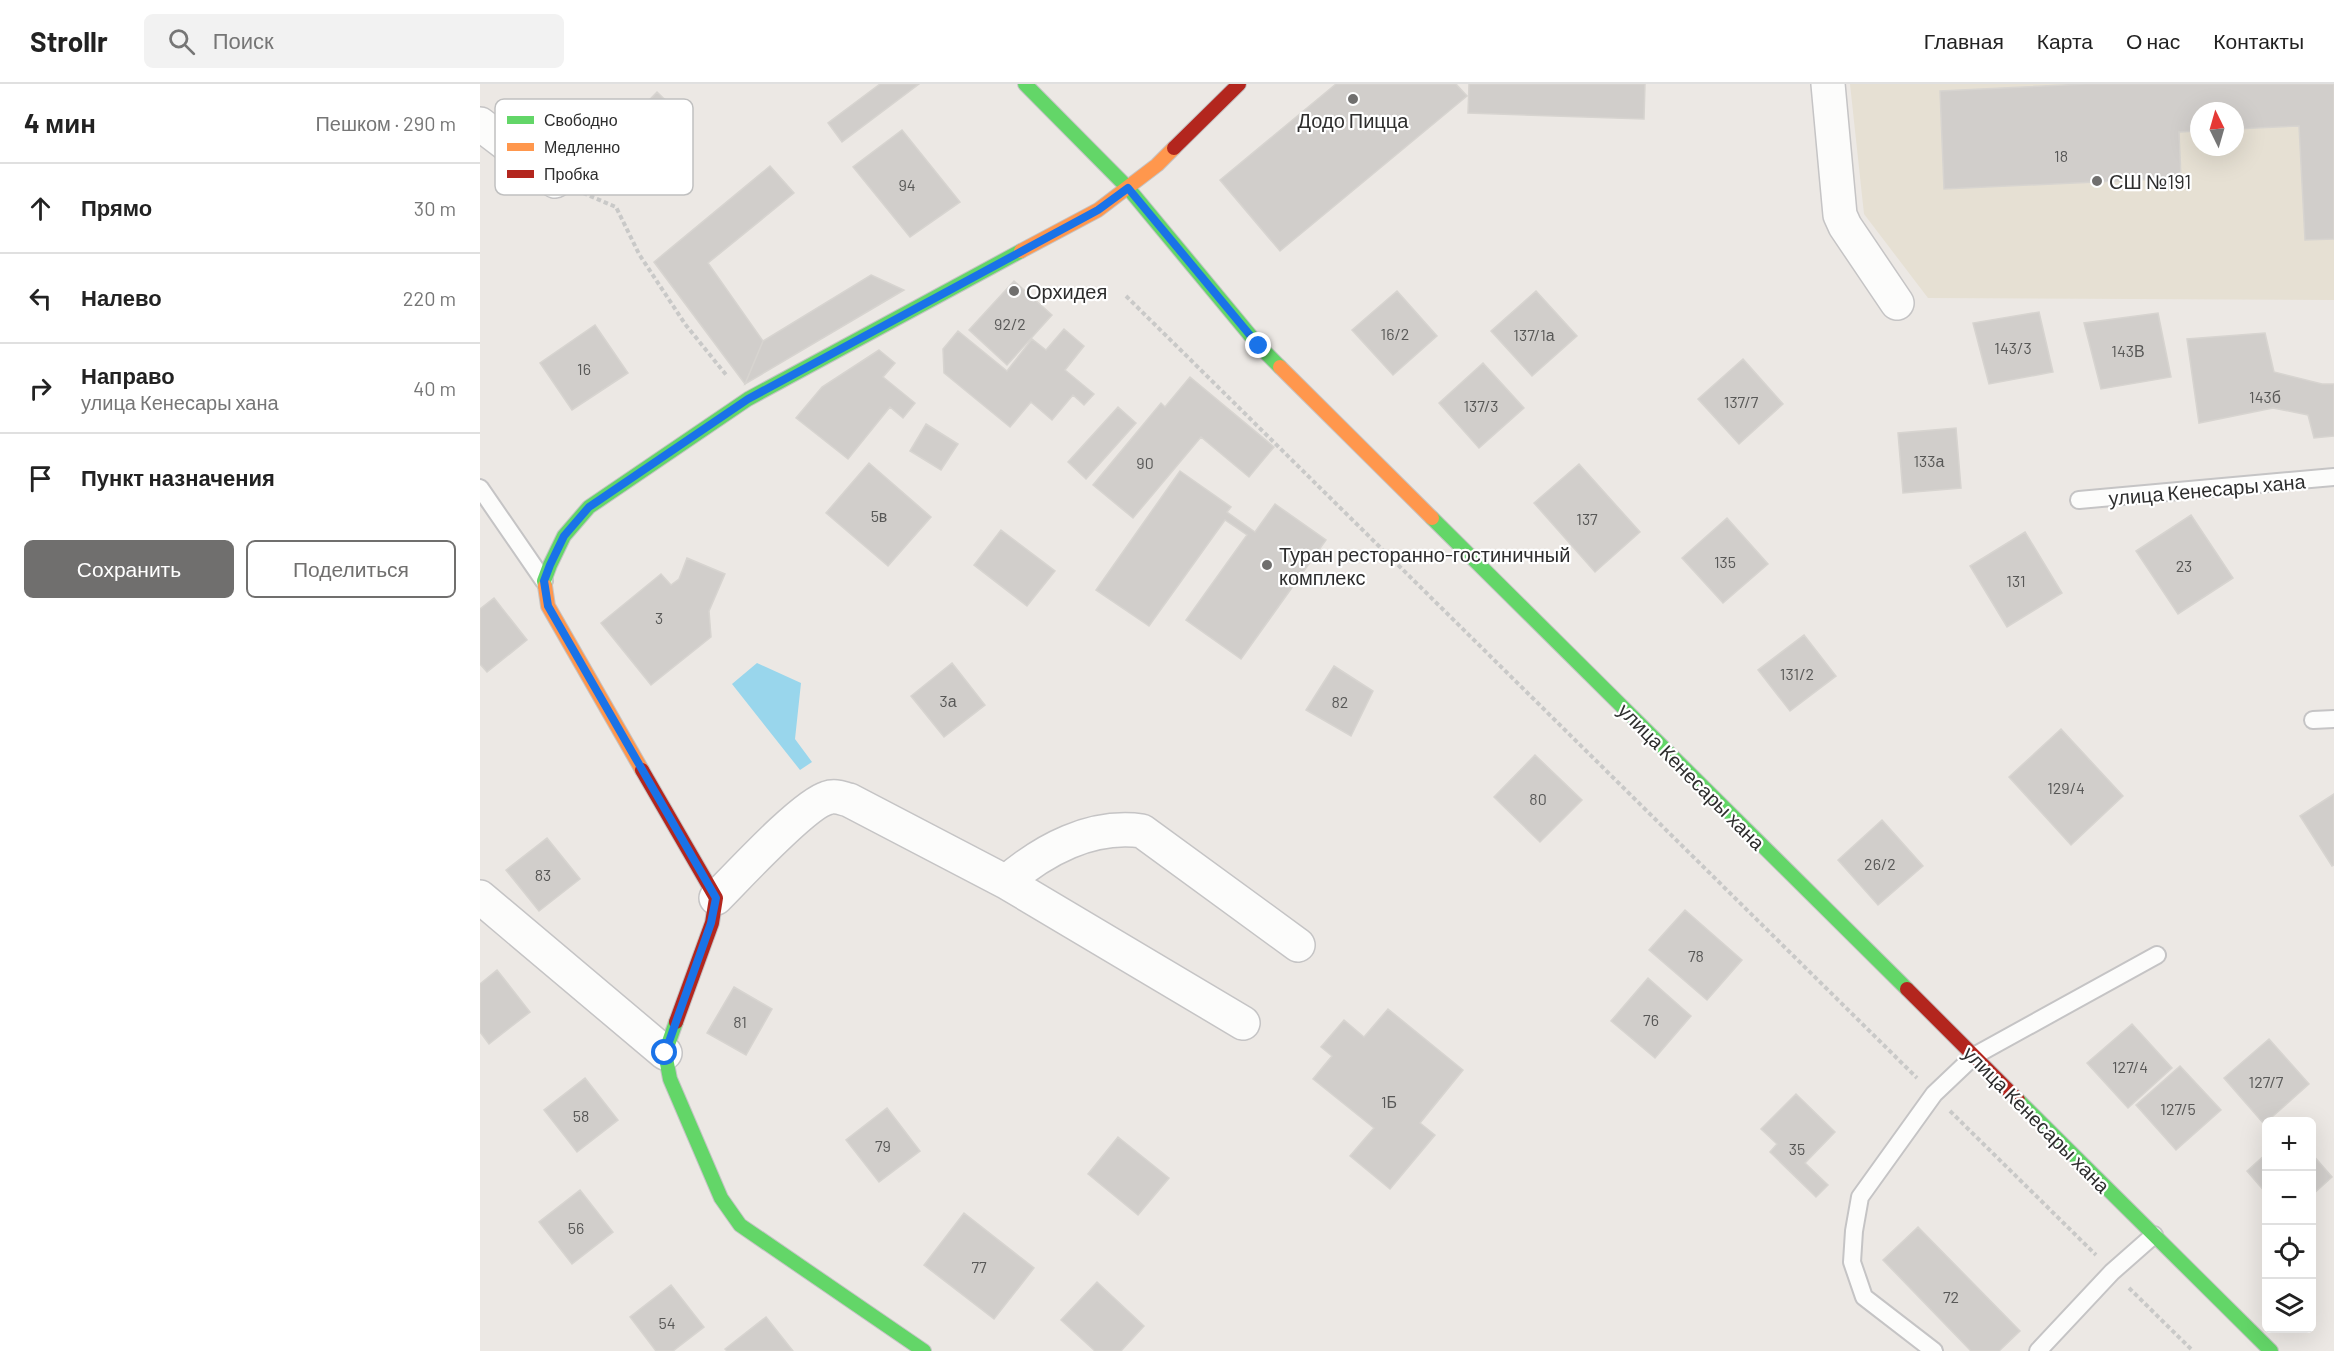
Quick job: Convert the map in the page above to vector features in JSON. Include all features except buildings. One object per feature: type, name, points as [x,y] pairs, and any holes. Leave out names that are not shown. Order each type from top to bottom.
[{"type":"street","points":[[1025,84],[1128,188]]},
{"type":"street","points":[[716,898],[548,606],[544,581],[564,536],[589,507],[748,399],[1098,210],[1157,165],[1239,84]]},
{"type":"street","points":[[1828,84],[1840,215],[1897,303]]},
{"type":"street","points":[[480,124],[495,135]]},
{"type":"street","name":"улица Кенесары хана","points":[[1128,188],[1259,346],[2271,1351]]},
{"type":"street","points":[[924,1351],[849,1297],[740,1226],[721,1198],[670,1079],[665,1053],[711,923],[716,898],[811,807],[819,801],[837,796],[849,800],[1006,882],[1243,1023]]},
{"type":"street","points":[[1006,882],[1043,853],[1073,841],[1124,828],[1142,831],[1298,945]]},
{"type":"street","points":[[480,897],[665,1053]]},
{"type":"lane","name":"улица Кенесары хана","points":[[2079,500],[2334,477]]},
{"type":"lane","points":[[480,488],[544,581]]},
{"type":"lane","points":[[2313,720],[2334,719]]},
{"type":"lane","points":[[1934,1351],[1864,1297],[1852,1262],[1854,1231],[1860,1197],[1934,1094],[1974,1056],[2157,955]]},
{"type":"lane","points":[[2038,1351],[2112,1272],[2154,1235]]},
{"type":"path","points":[[588,195],[616,207],[639,254],[685,324],[748,399]]},
{"type":"path","points":[[1126,296],[2193,1351]]},
{"type":"shaded area","name":"СШ №191","points":[[1850,84],[2334,84],[2334,300],[1928,298],[1864,214]]},
{"type":"water","points":[[757,663],[801,683],[795,739],[812,762],[800,770],[732,684]]},
{"type":"traffic: fast","points":[[1025,84],[1128,188],[1259,346],[1280,367]]},
{"type":"traffic: fast","points":[[545,586],[544,581],[550,565],[564,536],[589,507],[748,399],[1021,251]]},
{"type":"traffic: fast","points":[[1432,518],[1907,989]]},
{"type":"traffic: fast","points":[[676,1022],[665,1053],[670,1079],[721,1198],[740,1225],[924,1351]]},
{"type":"traffic: fast","points":[[2018,1100],[2271,1351]]},
{"type":"traffic: slow","points":[[1021,251],[1098,210],[1157,165],[1174,148]]},
{"type":"traffic: slow","points":[[1280,367],[1432,518]]},
{"type":"traffic: slow","points":[[545,586],[548,606],[642,770]]},
{"type":"traffic: jam","points":[[1174,148],[1239,84]]},
{"type":"traffic: jam","points":[[642,770],[716,898],[712,923],[676,1022]]},
{"type":"traffic: jam","points":[[1907,989],[2018,1100]]},
{"type":"place","name":"Додо Пицца","points":[[1353,99]]},
{"type":"place","name":"СШ №191","points":[[2097,181]]},
{"type":"place","name":"Орхидея","points":[[1014,291]]},
{"type":"place","name":"Туран ресторанно-гостиничный комплекс","points":[[1267,565]]},
{"type":"route","points":[[665,1053],[711,923],[716,898],[548,606],[544,581],[564,536],[589,507],[748,399],[1098,210],[1128,188],[1259,346]]}]
